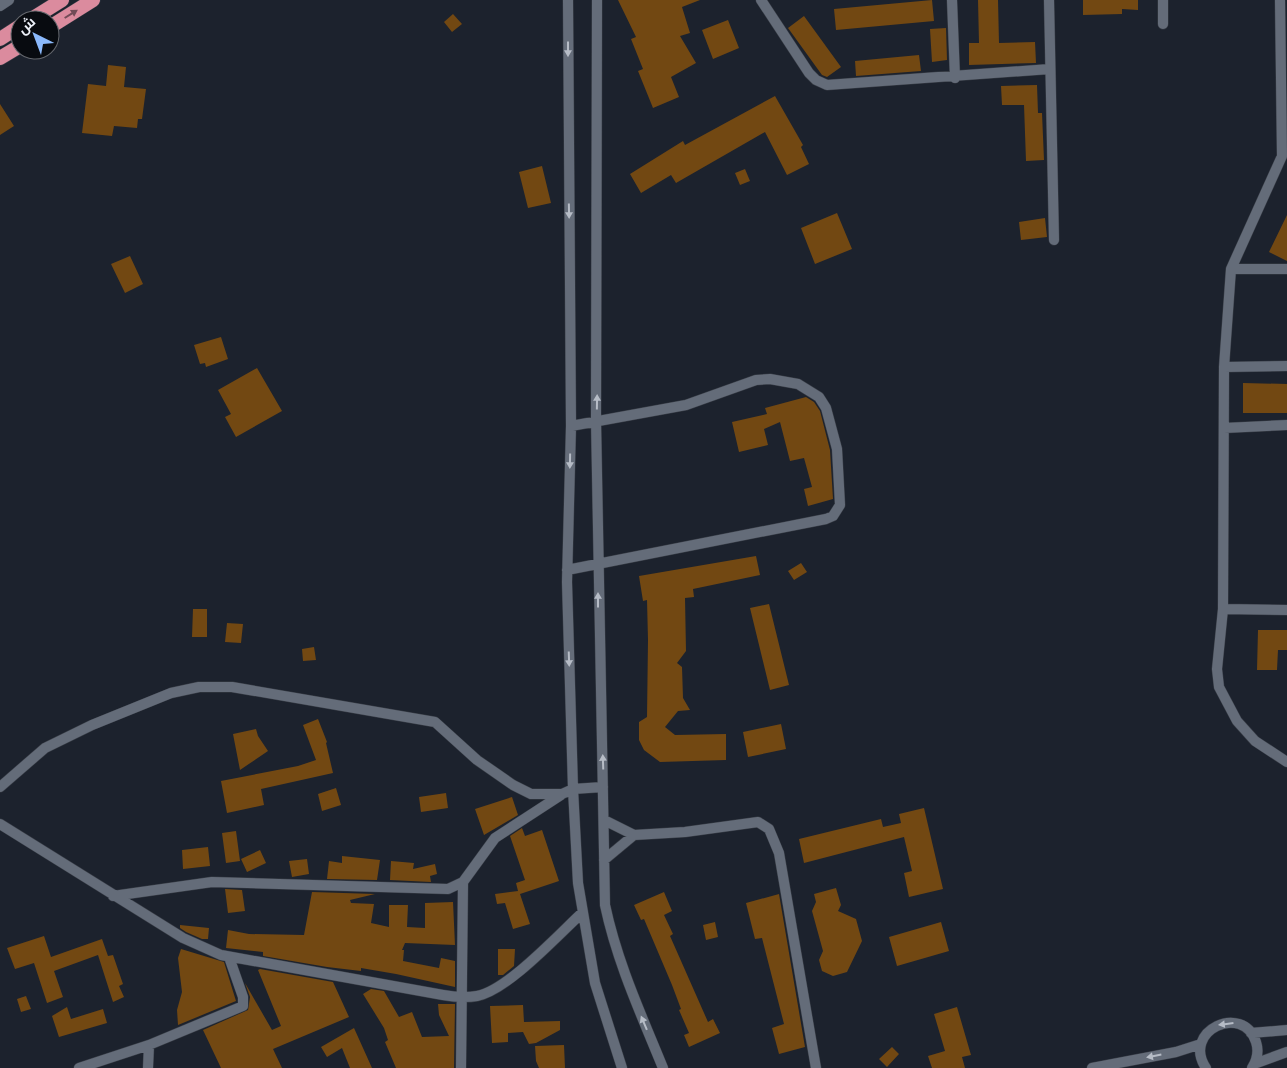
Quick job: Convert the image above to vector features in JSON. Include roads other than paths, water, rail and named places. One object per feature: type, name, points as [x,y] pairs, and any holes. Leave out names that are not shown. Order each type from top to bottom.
[{"type":"highway","points":[[46,10],[62,0]]},
{"type":"highway","points":[[60,21],[93,0]]},
{"type":"street","points":[[0,6],[9,0]]},
{"type":"street","points":[[568,0],[571,426],[567,570],[573,789],[578,883],[594,983],[622,1068]]},
{"type":"street","points":[[597,0],[596,420],[605,905],[612,937],[625,976],[663,1068]]},
{"type":"street","points":[[761,0],[769,0]]},
{"type":"street","points":[[761,0],[809,73],[816,80],[827,85],[955,78],[1050,69]]},
{"type":"street","points":[[952,0],[955,78]]},
{"type":"street","points":[[1049,0],[1054,240]]},
{"type":"street","points":[[1163,0],[1163,24]]},
{"type":"street","points":[[1280,0],[1284,54],[1284,153],[1231,269],[1224,367],[1223,610],[1217,669],[1219,687],[1236,721],[1255,741],[1287,762]]},
{"type":"street","points":[[1231,269],[1287,269]]},
{"type":"street","points":[[1224,367],[1287,366]]},
{"type":"street","points":[[567,570],[598,566],[826,519],[837,511],[841,498],[837,449],[826,408],[819,396],[798,384],[770,379],[756,380],[686,405],[571,426]]},
{"type":"street","points":[[1224,428],[1287,425]]},
{"type":"street","points":[[1223,610],[1287,610]]},
{"type":"street","points":[[0,787],[45,748],[92,725],[172,693],[199,687],[232,687],[435,722],[478,760],[513,785],[531,794],[562,794]]},
{"type":"street","points":[[114,896],[212,882],[359,885],[442,891],[463,882],[495,838],[562,794],[573,789],[603,787]]},
{"type":"street","points":[[604,820],[634,836],[685,832],[758,822],[769,829],[779,852],[816,1068]]},
{"type":"street","points":[[0,824],[183,938],[229,957],[461,998],[485,993],[515,975],[583,912]]},
{"type":"street","points":[[604,860],[634,836]]},
{"type":"street","points":[[460,1068],[463,882]]},
{"type":"street","points":[[79,1068],[149,1045],[243,1006],[243,997],[229,957]]},
{"type":"street","points":[[1206,1068],[1201,1058],[1201,1044],[1213,1027],[1226,1023],[1239,1024],[1251,1032],[1257,1045],[1253,1066]]},
{"type":"street","points":[[1251,1032],[1287,1030]]},
{"type":"street","points":[[1092,1068],[1176,1052],[1201,1044]]},
{"type":"street","points":[[148,1068],[149,1045]]},
{"type":"street","points":[[1253,1066],[1287,1052]]}]
